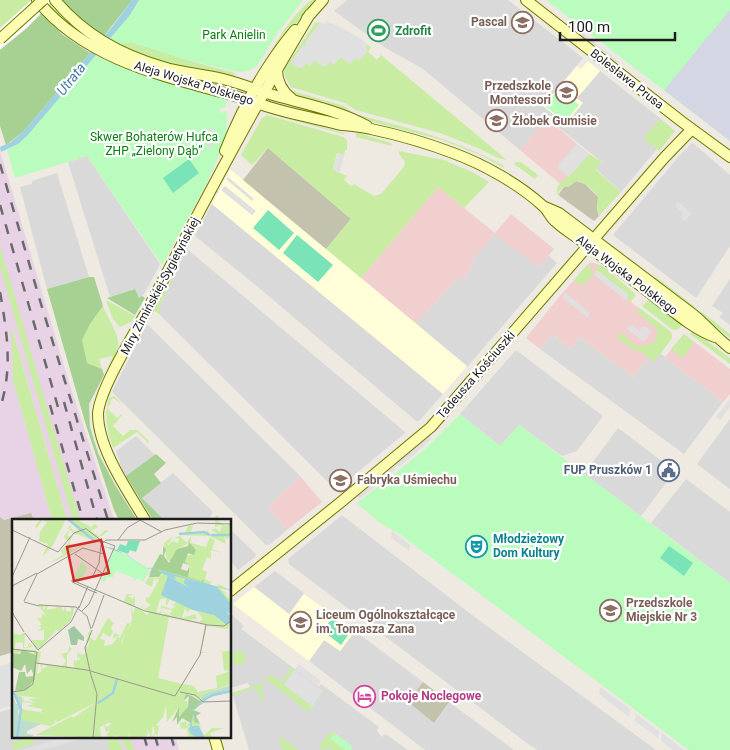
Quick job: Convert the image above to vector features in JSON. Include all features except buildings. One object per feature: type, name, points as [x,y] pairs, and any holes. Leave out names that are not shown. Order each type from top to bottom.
[{"type":"street","name":"Aleja Wojska Polskiego","points":[[37,0],[60,25],[109,51],[179,80],[351,127],[370,128]]},
{"type":"street","points":[[0,39],[43,0]]},
{"type":"street","name":"Aleja Wojska Polskiego","points":[[55,0],[93,41]]},
{"type":"street","name":"Miry Zimińskiej-Sygietyńskiej","points":[[260,90],[274,55],[323,0]]},
{"type":"street","name":"Bolesława Prusa","points":[[526,0],[730,157]]},
{"type":"street","name":"Miry Zimińskiej-Sygietyńskiej","points":[[144,519],[118,474],[103,440],[99,428],[98,414],[100,402],[214,184],[253,101],[277,70],[310,14]]},
{"type":"street","name":"Aleja Wojska Polskiego","points":[[109,51],[164,67],[222,79],[260,90],[342,115],[370,128],[426,144],[474,161],[502,176],[544,207],[554,220],[591,243],[689,323],[704,333],[715,337],[730,348]]},
{"type":"street","points":[[277,70],[282,88],[288,96],[296,101]]},
{"type":"street","name":"Tadeusza Kościuszki","points":[[231,590],[431,427],[692,129]]},
{"type":"shaded area","points":[[347,0],[508,0],[583,58],[543,106],[566,124],[572,116],[577,98],[600,71],[661,119],[644,138],[657,149],[621,192],[596,169],[602,162],[547,118],[520,150],[423,69],[386,48],[334,11]]},
{"type":"shaded area","points":[[730,10],[730,141],[664,90]]},
{"type":"shaded area","points":[[325,21],[358,37],[368,45],[364,47],[368,51],[360,61],[356,58],[351,63],[348,63],[341,57],[334,65],[330,62],[326,66],[322,66],[315,60],[310,66],[306,63],[302,68],[298,68],[291,62],[303,45],[305,47],[305,43],[321,22],[326,25]]},
{"type":"shaded area","points":[[576,28],[618,61],[616,67],[575,34]]},
{"type":"shaded area","name":"Przedszkole Montessori","points":[[588,61],[600,71],[577,98],[583,103],[566,124],[543,106],[577,66],[581,69]]},
{"type":"shaded area","points":[[547,118],[590,155],[564,187],[520,150]]},
{"type":"shaded area","points":[[209,128],[214,128],[212,148],[207,148]]},
{"type":"shaded area","points":[[693,143],[730,175],[730,246],[696,298],[613,235],[680,155]]},
{"type":"shaded area","points":[[577,144],[589,154],[569,177],[557,167]]},
{"type":"shaded area","points":[[268,148],[351,219],[326,249],[243,180]]},
{"type":"shaded area","points":[[0,151],[68,379],[114,519],[67,519],[12,328],[13,380],[52,519],[34,519],[31,513],[3,520],[0,517]]},
{"type":"shaded area","points":[[338,153],[344,155],[340,172],[333,170]]},
{"type":"shaded area","points":[[87,156],[160,264],[140,299],[134,289],[110,297],[68,162]]},
{"type":"shaded area","points":[[230,169],[467,366],[443,394],[212,204]]},
{"type":"shaded area","points":[[57,173],[89,277],[47,289],[20,187]]},
{"type":"shaded area","points":[[228,177],[254,199],[252,201],[226,179]]},
{"type":"shaded area","points":[[576,181],[585,184],[598,197],[597,210],[599,216],[594,221],[558,195],[564,187],[568,187]]},
{"type":"shaded area","points":[[225,186],[256,211],[252,215],[221,190]]},
{"type":"shaded area","points":[[438,187],[495,233],[511,214],[554,249],[538,267],[495,234],[474,258],[469,271],[463,279],[459,276],[416,324],[361,278]]},
{"type":"shaded area","points":[[678,202],[692,213],[685,221],[680,217],[683,213],[675,206]]},
{"type":"shaded area","points":[[212,204],[443,394],[419,421],[416,421],[195,236]]},
{"type":"shaded area","points":[[495,233],[538,267],[548,255],[557,263],[467,367],[416,324],[459,276],[463,279],[469,271],[474,258]]},
{"type":"shaded area","points":[[187,249],[405,433],[336,490],[160,315],[160,306]]},
{"type":"shaded area","points":[[590,262],[607,269],[635,294],[631,302],[671,332],[672,338],[654,362],[648,357],[633,377],[580,337],[570,349],[552,334],[540,349],[526,338]]},
{"type":"shaded area","points":[[597,270],[629,295],[626,300],[594,275]]},
{"type":"shaded area","points":[[730,279],[730,325],[719,317],[723,313],[712,306]]},
{"type":"shaded area","points":[[564,292],[589,312],[588,318],[563,298]]},
{"type":"shaded area","points":[[147,324],[300,476],[268,507],[287,530],[269,545],[266,545],[112,392]]},
{"type":"shaded area","points":[[633,325],[640,332],[640,328],[645,326],[652,333],[647,335],[648,338],[643,341],[626,328]]},
{"type":"shaded area","points":[[552,334],[570,349],[580,337],[633,377],[648,357],[654,362],[660,353],[723,402],[684,454],[540,349]]},
{"type":"shaded area","points":[[684,334],[730,369],[730,394],[723,402],[665,357]]},
{"type":"shaded area","points":[[516,350],[603,416],[577,451],[562,456],[519,425],[500,446],[460,414]]},
{"type":"shaded area","points":[[730,399],[730,407],[720,420],[716,417]]},
{"type":"shaded area","points":[[730,419],[730,489],[697,464]]},
{"type":"shaded area","points":[[618,428],[675,471],[641,516],[584,474]]},
{"type":"shaded area","points":[[429,435],[431,439],[415,454],[400,466],[396,466],[395,470],[360,499],[356,495]]},
{"type":"shaded area","points":[[136,436],[155,455],[127,476],[123,471],[116,451]]},
{"type":"shaded area","points":[[173,473],[213,512],[210,516],[212,519],[163,519],[142,497]]},
{"type":"shaded area","points":[[300,476],[322,502],[287,530],[268,507]]},
{"type":"shaded area","points":[[686,479],[730,512],[730,583],[651,523]]},
{"type":"shaded area","points":[[31,513],[34,519],[12,519],[12,653],[0,656],[0,517],[4,520]]},
{"type":"shaded area","points":[[217,515],[220,519],[212,519]]},
{"type":"shaded area","points":[[341,516],[656,750],[537,750],[527,743],[289,564],[288,559]]},
{"type":"shaded area","points":[[231,530],[256,554],[255,557],[238,570],[231,561]]},
{"type":"shaded area","points":[[392,531],[410,545],[409,551],[391,538]]},
{"type":"shaded area","points":[[275,571],[304,593],[289,614],[254,587]]},
{"type":"shaded area","name":"Liceum Ogólnokształcące im. Tomasza Zana","points":[[254,587],[289,614],[304,594],[355,631],[340,651],[324,640],[309,661],[233,604]]},
{"type":"shaded area","points":[[231,614],[244,626],[241,629],[319,687],[321,684],[379,727],[377,731],[382,737],[384,734],[387,735],[408,750],[249,750],[232,693],[250,687],[248,683],[231,688]]},
{"type":"shaded area","points":[[355,631],[423,682],[408,702],[434,723],[449,702],[514,750],[425,750],[309,661],[324,640],[340,651]]},
{"type":"shaded area","points":[[12,663],[12,706],[0,709],[0,666]]},
{"type":"shaded area","points":[[299,664],[321,681],[317,685],[295,669]]},
{"type":"shaded area","points":[[294,670],[323,691],[312,706],[284,685]]},
{"type":"shaded area","points":[[423,682],[449,702],[434,723],[408,702]]},
{"type":"shaded area","points":[[600,687],[630,709],[629,717],[599,694]]},
{"type":"shaded area","points":[[12,709],[12,738],[109,738],[112,750],[0,750],[0,712]]},
{"type":"shaded area","points":[[636,714],[659,731],[658,738],[635,721]]},
{"type":"shaded area","points":[[662,733],[684,750],[673,750],[661,741]]},
{"type":"shaded area","points":[[62,738],[84,738],[42,750],[21,750]]},
{"type":"shaded area","points":[[109,738],[176,738],[179,750],[112,750]]},
{"type":"green space","points":[[0,0],[31,0],[0,28]]},
{"type":"green space","points":[[43,0],[50,0],[68,21],[87,38],[74,31]]},
{"type":"green space","points":[[60,0],[132,0],[104,36],[86,24]]},
{"type":"green space","name":"Park Anielin","points":[[139,0],[303,0],[276,35],[257,66],[248,71],[239,72],[187,60],[131,42],[119,44],[109,39],[130,15]]},
{"type":"green space","points":[[312,0],[316,0],[262,67],[297,13]]},
{"type":"green space","points":[[546,0],[730,0],[730,141]]},
{"type":"green space","points":[[42,13],[63,35],[90,53],[24,131],[6,145],[0,126],[0,50]]},
{"type":"green space","points":[[321,22],[305,43],[307,45],[305,47],[306,63],[315,60],[330,62],[341,57],[356,58],[368,50],[364,47],[368,45],[371,47],[368,52],[377,60],[381,55],[507,160],[498,158],[440,133],[356,110],[345,103],[291,87],[285,77],[284,69],[315,23]]},
{"type":"green space","points":[[131,42],[235,73],[234,77],[160,62],[119,44]]},
{"type":"green space","name":"Skwer Bohaterów Hufca ZHP „Zielony Dąb”","points":[[95,56],[131,70],[227,100],[225,107],[219,109],[221,113],[227,111],[226,138],[207,183],[162,265],[87,156],[15,178],[7,150],[27,136]]},
{"type":"green space","points":[[558,89],[579,105],[565,122],[545,106]]},
{"type":"green space","points":[[289,90],[344,106],[355,114],[449,141],[485,156],[503,165],[504,168],[480,155],[442,140],[369,121],[296,95]]},
{"type":"green space","points":[[271,112],[344,133],[345,134],[270,114]]},
{"type":"green space","points":[[267,115],[343,137],[347,140],[347,150],[345,150],[344,155],[337,153],[333,170],[347,176],[344,180],[351,186],[354,184],[374,196],[381,194],[404,167],[405,162],[399,151],[444,160],[472,172],[489,182],[464,208],[438,187],[361,278],[326,249],[351,219],[268,148],[252,165],[241,155],[262,118]]},
{"type":"green space","points":[[661,119],[675,131],[659,151],[643,138]]},
{"type":"green space","points":[[356,132],[391,143],[392,146],[356,137]]},
{"type":"green space","points":[[589,154],[602,162],[596,170],[621,192],[599,216],[597,210],[598,197],[583,183],[576,181],[568,187],[563,187],[558,193],[561,197],[557,194],[557,187],[569,177]]},
{"type":"green space","points":[[189,159],[199,173],[173,193],[163,178]]},
{"type":"green space","points":[[521,162],[538,175],[535,179],[514,164]]},
{"type":"green space","points":[[268,210],[294,233],[279,250],[253,228]]},
{"type":"green space","points":[[297,235],[333,265],[318,282],[283,253]]},
{"type":"green space","points":[[0,246],[80,519],[73,519],[0,266]]},
{"type":"green space","points":[[587,265],[593,271],[593,274],[582,286],[574,280]]},
{"type":"green space","points":[[598,265],[603,266],[634,293],[635,296],[630,302],[627,300],[629,295],[595,270]]},
{"type":"green space","points":[[173,276],[160,306],[160,315],[155,309]]},
{"type":"green space","points":[[94,277],[103,306],[90,324],[82,340],[87,363],[102,369],[104,375],[89,404],[90,427],[98,453],[136,519],[118,519],[114,510],[85,422],[47,289]]},
{"type":"green space","points":[[656,277],[694,306],[694,310],[657,281]]},
{"type":"green space","points":[[135,289],[139,298],[142,296],[145,298],[135,315],[107,298]]},
{"type":"green space","points":[[106,301],[135,316],[131,322],[120,327],[113,319]]},
{"type":"green space","points":[[648,301],[653,301],[683,323],[679,329],[673,330],[642,306]]},
{"type":"green space","points":[[103,306],[118,342],[116,353],[104,375],[113,356],[99,359],[102,369],[87,363],[81,340]]},
{"type":"green space","points":[[639,308],[671,332],[672,338],[654,362],[640,351],[633,350],[616,336],[619,334],[625,335],[636,346],[648,345],[654,342],[657,329],[639,314],[637,311]]},
{"type":"green space","points":[[702,312],[730,334],[730,338],[699,314]]},
{"type":"green space","points":[[11,325],[67,519],[52,519],[13,380]]},
{"type":"green space","points":[[693,331],[730,358],[730,364],[690,334]]},
{"type":"green space","points":[[684,334],[694,342],[683,358],[671,349]]},
{"type":"green space","points":[[114,396],[122,404],[113,398],[107,408],[109,398]]},
{"type":"green space","points":[[107,408],[117,418],[122,415],[113,426],[123,436],[130,430],[137,430],[149,441],[148,443],[137,432],[113,448],[106,417]]},
{"type":"green space","points":[[460,414],[500,446],[519,425],[730,583],[730,750],[689,750],[398,533],[380,523],[357,503],[423,451]]},
{"type":"green space","points":[[156,454],[166,463],[154,474],[161,483],[142,498],[163,519],[152,519],[126,476]]},
{"type":"green space","points":[[669,546],[693,563],[684,576],[660,558]]},
{"type":"green space","points":[[332,618],[351,631],[341,645],[323,631]]},
{"type":"green space","points":[[236,651],[242,651],[246,658],[242,665],[236,665],[232,661],[232,655]]},
{"type":"green space","points":[[291,667],[294,669],[284,685],[312,706],[324,692],[308,712],[265,678],[272,675],[282,683]]},
{"type":"green space","points":[[266,682],[261,688],[264,694],[263,703],[257,690],[254,688],[231,697],[232,693]]},
{"type":"green space","points":[[329,733],[335,733],[331,739],[345,750],[332,750],[328,747],[325,750],[318,748]]},
{"type":"green space","points":[[335,733],[353,747],[351,750],[345,750],[330,739]]},
{"type":"green space","points":[[281,737],[299,750],[283,750],[279,739]]},
{"type":"green space","points":[[34,738],[35,743],[14,750],[12,743]]},
{"type":"green space","points":[[107,738],[118,738],[123,750],[110,750]]},
{"type":"green space","points":[[122,738],[131,738],[134,750],[127,750]]},
{"type":"water","name":"Utrata","points":[[132,0],[139,0],[130,15],[27,136],[18,144],[1,152],[0,147],[11,142],[24,131],[112,27]]},
{"type":"pier","points":[[32,0],[53,0],[28,26],[0,49],[0,29]]},
{"type":"railway","points":[[0,164],[108,519]]},
{"type":"railway","points":[[0,205],[60,414]]},
{"type":"railway","points":[[0,292],[8,350],[8,365],[0,408]]},
{"type":"railway","points":[[64,402],[97,519]]},
{"type":"railway","points":[[50,405],[83,519]]},
{"type":"railway","points":[[145,738],[148,750]]},
{"type":"railway","points":[[156,738],[159,750]]},
{"type":"railway","points":[[172,738],[175,750]]},
{"type":"place","name":"Pascal","points":[[523,22]]},
{"type":"place","name":"Zdrofit","points":[[379,31]]},
{"type":"place","name":"Przedszkole Montessori","points":[[567,93]]},
{"type":"place","name":"Żłobek Gumisie","points":[[496,121]]},
{"type":"place","name":"FUP Pruszków 1","points":[[668,470]]},
{"type":"place","name":"Fabryka Uśmiechu","points":[[341,480]]},
{"type":"place","name":"Młodzieżowy Dom Kultury","points":[[477,546]]},
{"type":"place","name":"Przedszkole Miejskie Nr 3","points":[[610,610]]},
{"type":"place","name":"Liceum Ogólnokształcące im. Tomasza Zana","points":[[300,622]]},
{"type":"place","name":"Pokoje Noclegowe","points":[[365,696]]}]
